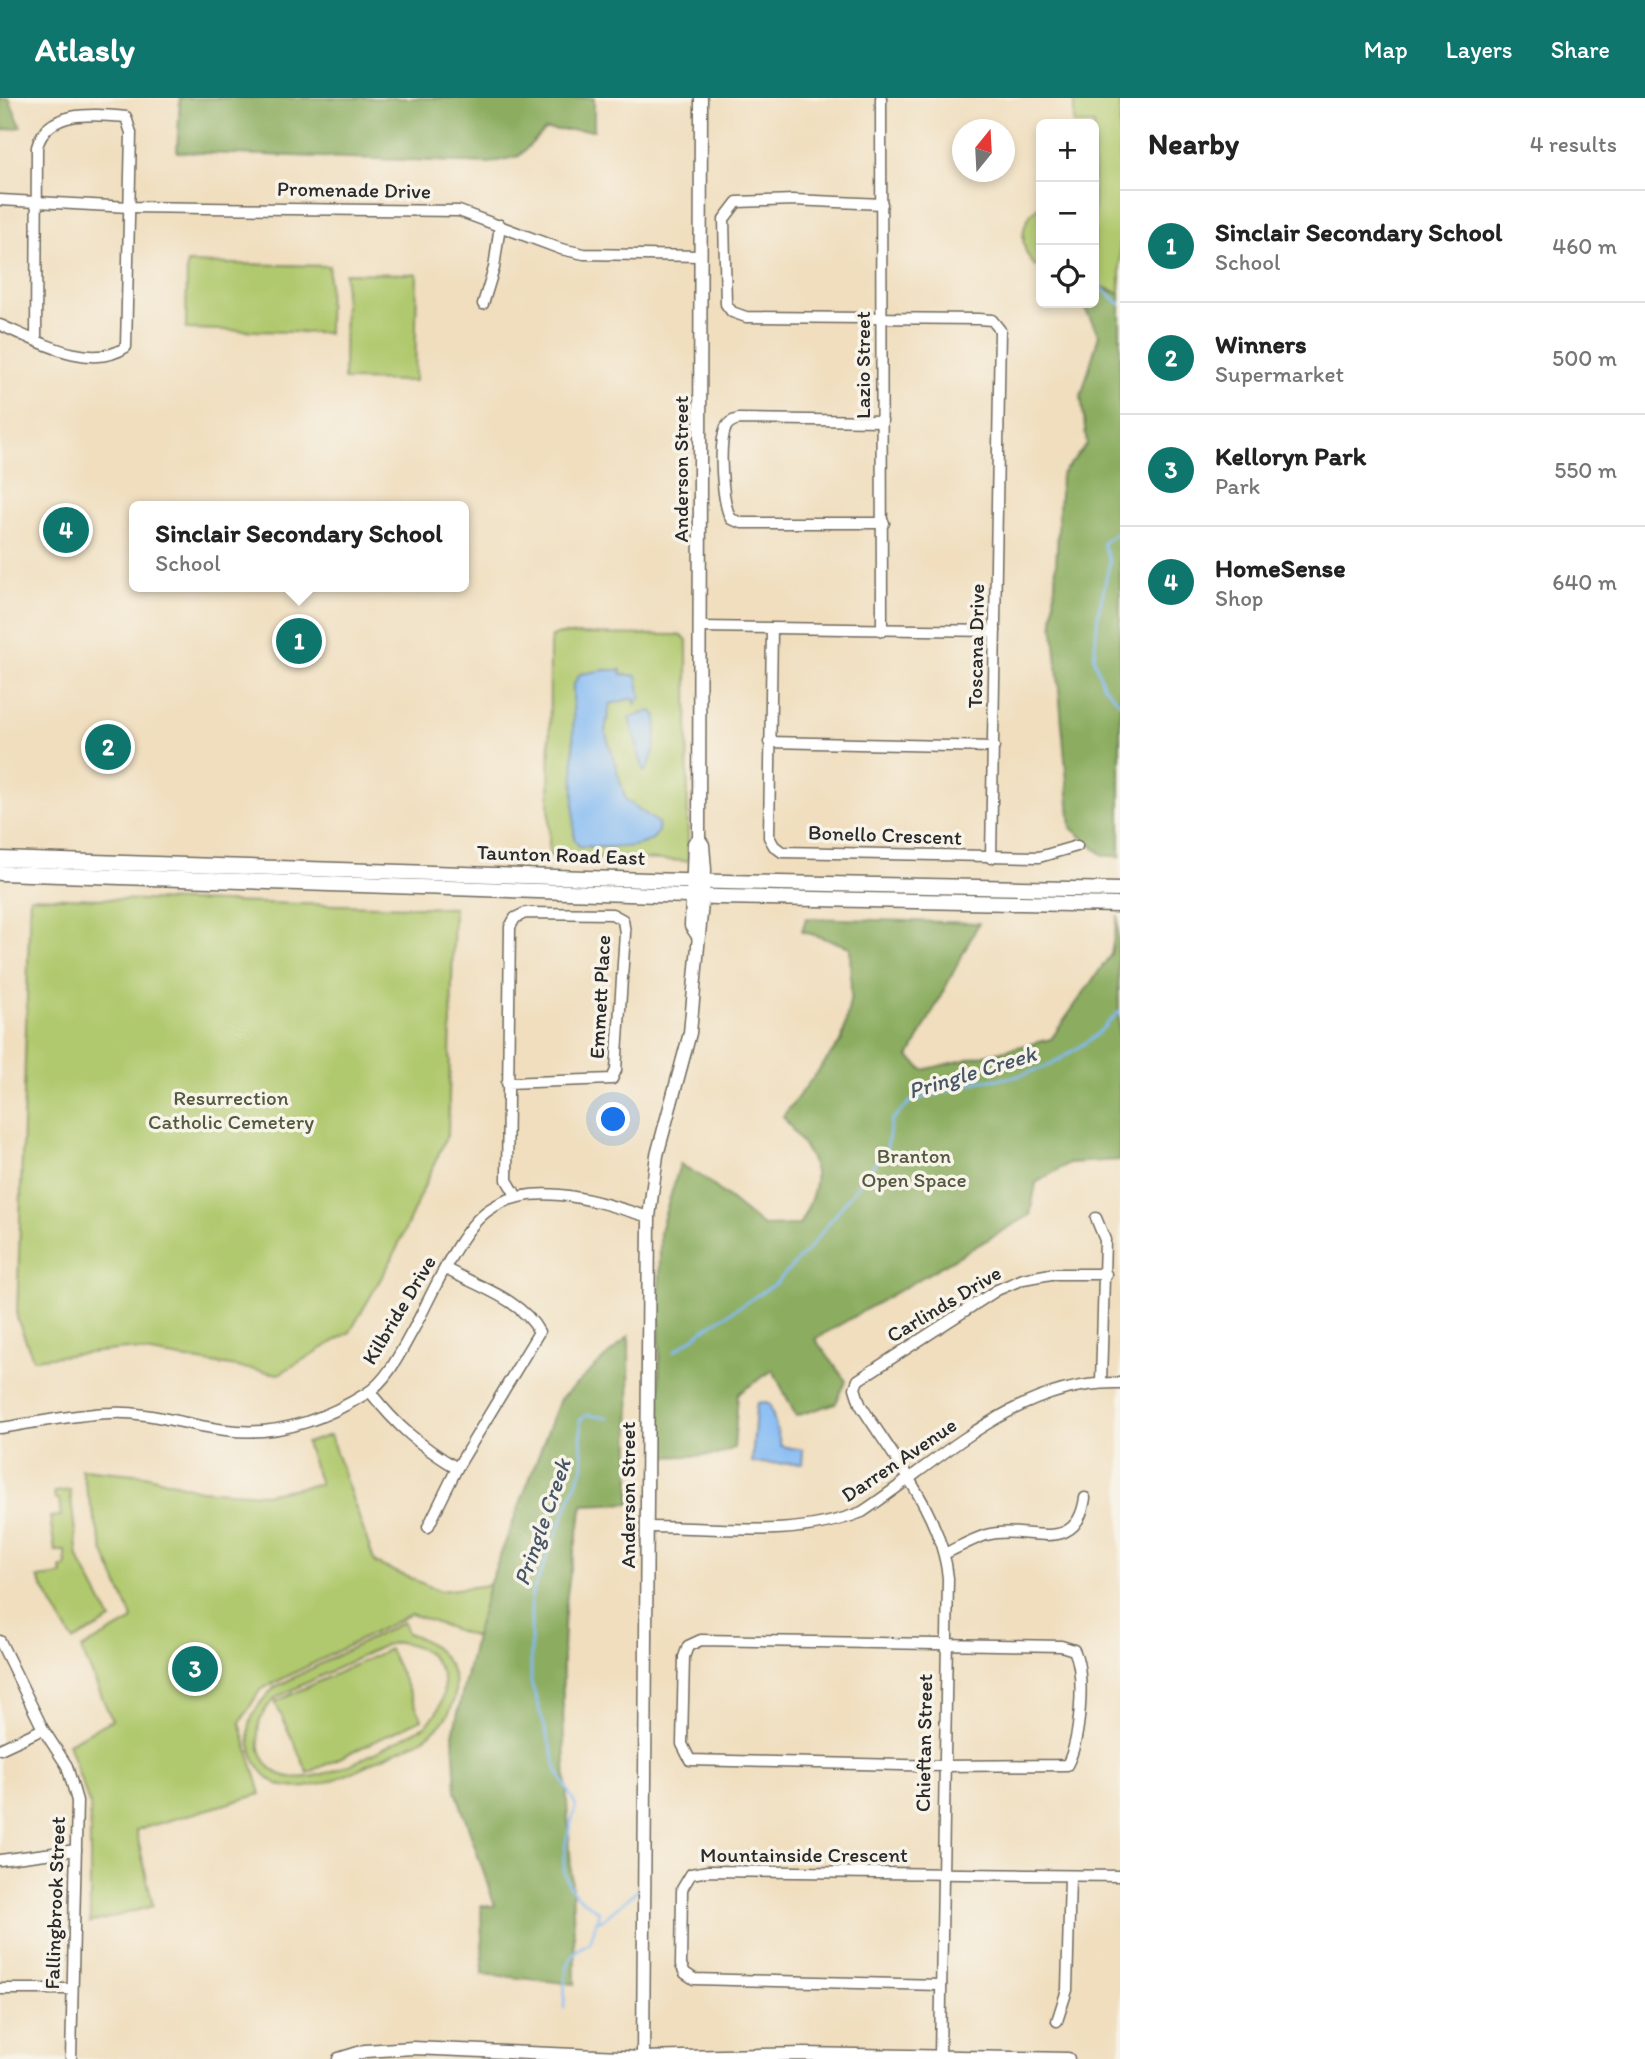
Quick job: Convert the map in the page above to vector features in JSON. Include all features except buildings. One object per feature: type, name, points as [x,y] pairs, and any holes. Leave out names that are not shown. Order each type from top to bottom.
[{"type":"main road","name":"Taunton Road East","points":[[0,859],[698,881],[978,886],[1120,905]]},
{"type":"main road","name":"Taunton Road East","points":[[0,873],[698,896],[978,902],[1120,890]]},
{"type":"main road","points":[[978,886],[978,902]]},
{"type":"street","name":"Anderson Street","points":[[643,2059],[649,1217],[657,1155],[690,1033],[698,936],[691,926],[698,896],[694,843],[699,839],[701,98]]},
{"type":"street","name":"Lazio Street","points":[[881,98],[884,523],[882,631]]},
{"type":"street","points":[[0,325],[36,340],[67,351],[100,357],[115,355],[126,347],[131,133],[126,117],[105,115],[52,122],[41,132],[37,147],[39,205],[36,340]]},
{"type":"street","points":[[881,204],[793,200],[737,202],[724,219],[724,231],[726,304],[732,312],[746,317],[883,319]]},
{"type":"street","name":"Promenade Drive","points":[[0,201],[39,205],[129,207],[459,211],[561,249],[584,254],[701,256]]},
{"type":"street","points":[[483,304],[494,268],[500,225]]},
{"type":"street","name":"Toscana Drive","points":[[883,319],[992,320],[1000,330],[994,747]]},
{"type":"street","points":[[882,421],[739,419],[731,421],[726,428],[723,446],[725,507],[731,519],[742,523],[884,523]]},
{"type":"street","points":[[701,627],[995,631]]},
{"type":"street","points":[[772,629],[769,742],[994,747]]},
{"type":"street","name":"Bonello Crescent","points":[[769,742],[769,837],[774,846],[782,852],[991,858],[994,747]]},
{"type":"street","points":[[991,858],[1039,857],[1077,846]]},
{"type":"street","name":"Emmett Place","points":[[507,1083],[612,1079],[616,1070],[625,933],[623,920],[612,914],[525,913],[514,918],[510,927],[507,1083],[507,1180],[517,1197]]},
{"type":"street","name":"Kilbride Drive","points":[[0,1427],[112,1413],[227,1430],[280,1429],[325,1417],[370,1392],[394,1364],[467,1234],[489,1209],[517,1197],[552,1194],[649,1217]]},
{"type":"street","points":[[1097,1218],[1105,1240],[1106,1274],[1101,1383]]},
{"type":"street","points":[[428,1527],[457,1468],[539,1332],[533,1321],[520,1309],[446,1269]]},
{"type":"street","name":"Carlinds Drive","points":[[908,1482],[860,1404],[855,1388],[858,1380],[997,1290],[1023,1279],[1051,1274],[1106,1274]]},
{"type":"street","name":"Darren Avenue","points":[[647,1527],[811,1528],[862,1512],[1005,1412],[1054,1391],[1101,1383],[1120,1383]]},
{"type":"street","points":[[370,1392],[396,1425],[422,1446],[457,1468]]},
{"type":"street","name":"Chieftan Street","points":[[908,1482],[926,1509],[946,1553],[940,2056]]},
{"type":"street","points":[[946,1553],[986,1535],[1059,1535],[1074,1528],[1082,1518],[1085,1498]]},
{"type":"street","points":[[701,1640],[945,1646],[1061,1646],[1074,1650],[1081,1664],[1075,1750],[1067,1765],[943,1766],[690,1760],[682,1745],[684,1657],[688,1646],[701,1640]]},
{"type":"street","name":"Fallingbrook Street","points":[[0,1641],[43,1729],[67,1766],[77,1801],[71,2059]]},
{"type":"street","points":[[0,1749],[43,1729]]},
{"type":"street","points":[[0,1860],[76,1850]]},
{"type":"street","name":"Mountainside Crescent","points":[[941,1985],[705,1981],[685,1973],[681,1965],[682,1889],[691,1874],[708,1871],[942,1875]]},
{"type":"street","points":[[942,1875],[1120,1876]]},
{"type":"street","points":[[1057,2021],[1067,1990],[1070,1877]]},
{"type":"street","points":[[0,1989],[71,1989]]},
{"type":"street","points":[[339,2059],[365,2051],[413,2048],[643,2059],[803,2054],[1068,2059]]},
{"type":"green space","points":[[0,98],[9,98],[21,127],[1,130]]},
{"type":"green space","points":[[180,98],[594,98],[594,130],[545,130],[519,156],[489,163],[177,152]]},
{"type":"green space","points":[[1074,98],[1120,98],[1120,293],[1099,286],[1099,119],[1074,119]]},
{"type":"green space","points":[[1036,209],[1035,266],[1026,251],[1023,234],[1028,218]]},
{"type":"green space","points":[[187,263],[329,266],[328,333],[186,329]]},
{"type":"green space","points":[[345,273],[417,274],[415,381],[344,380]]},
{"type":"green space","points":[[1099,287],[1120,294],[1120,857],[1103,855],[1071,828],[1053,620],[1061,475],[1087,444],[1081,396],[1099,335],[1085,308],[1099,308]]},
{"type":"green space","points":[[560,634],[681,635],[687,640],[688,861],[549,856],[550,644],[552,637]]},
{"type":"green space","name":"Resurrection Catholic Cemetery","points":[[30,897],[454,908],[448,1133],[392,1259],[350,1332],[279,1374],[126,1349],[33,1359],[17,1318]]},
{"type":"green space","name":"Branton Open Space","points":[[1118,916],[1120,1160],[1069,1163],[1036,1183],[1030,1215],[815,1339],[846,1381],[836,1403],[796,1416],[773,1370],[738,1394],[734,1448],[717,1455],[659,1457],[660,1231],[680,1164],[704,1178],[763,1226],[799,1225],[814,1191],[814,1167],[810,1156],[783,1116],[842,1040],[851,996],[850,947],[802,931],[806,918],[979,923],[909,1057],[923,1070],[1051,1039],[1111,954]]},
{"type":"green space","points":[[629,1336],[630,1503],[583,1505],[565,1611],[563,1716],[575,1984],[483,1974],[481,1906],[495,1906],[456,1791],[453,1734],[475,1637],[489,1585],[560,1399]]},
{"type":"green space","points":[[330,1435],[375,1563],[440,1591],[489,1585],[475,1637],[411,1614],[260,1690],[240,1723],[261,1794],[136,1830],[153,1906],[90,1923],[90,1806],[68,1743],[112,1720],[81,1649],[133,1620],[103,1550],[81,1469],[145,1475],[200,1490],[263,1494],[320,1484],[306,1443]]},
{"type":"green space","points":[[70,1490],[78,1557],[111,1620],[73,1641],[38,1578],[62,1575],[61,1568],[66,1567],[65,1551],[55,1551],[50,1517],[61,1516],[59,1499],[55,1499],[54,1492]]},
{"type":"green space","points":[[403,1622],[407,1633],[434,1647],[444,1657],[455,1682],[455,1696],[441,1724],[420,1740],[329,1782],[292,1787],[276,1783],[262,1772],[250,1742],[253,1716],[275,1687]],"holes":[[[398,1642],[427,1653],[436,1663],[442,1674],[444,1687],[436,1714],[425,1726],[334,1771],[308,1777],[286,1776],[269,1766],[259,1744],[258,1730],[264,1712],[277,1697],[385,1645]]]},
{"type":"green space","points":[[389,1649],[422,1719],[308,1773],[275,1702]]},
{"type":"water","points":[[621,670],[621,674],[637,676],[641,697],[635,704],[634,698],[610,704],[605,731],[626,800],[658,823],[657,833],[651,840],[641,844],[614,847],[579,846],[574,839],[573,685],[580,674]]},
{"type":"water","points":[[651,711],[657,716],[656,738],[651,760],[644,772],[629,718]]},
{"type":"water","points":[[766,1402],[770,1405],[781,1446],[803,1450],[802,1464],[752,1463],[757,1403]]},
{"type":"waterway","points":[[1099,285],[1120,304]]},
{"type":"waterway","name":"Pringle Creek","points":[[1120,531],[1103,543],[1110,562],[1098,614],[1094,658],[1103,685],[1120,703]]},
{"type":"waterway","name":"Pringle Creek","points":[[675,1351],[775,1284],[808,1250],[887,1148],[891,1121],[910,1102],[980,1081],[1015,1077],[1051,1065],[1094,1037],[1120,1011]]},
{"type":"waterway","name":"Pringle Creek","points":[[564,2008],[569,1961],[590,1943],[599,1912],[573,1891],[564,1872],[565,1850],[576,1806],[558,1771],[531,1682],[531,1597],[583,1467],[580,1420],[586,1415],[609,1418]]},
{"type":"waterway","points":[[598,1921],[639,1889]]},
{"type":"place","name":"HomeSense","points":[[66,530]]},
{"type":"place","name":"Sinclair Secondary School","points":[[299,641]]},
{"type":"place","name":"Winners","points":[[108,747]]},
{"type":"place","name":"Kelloryn Park","points":[[195,1669]]}]
